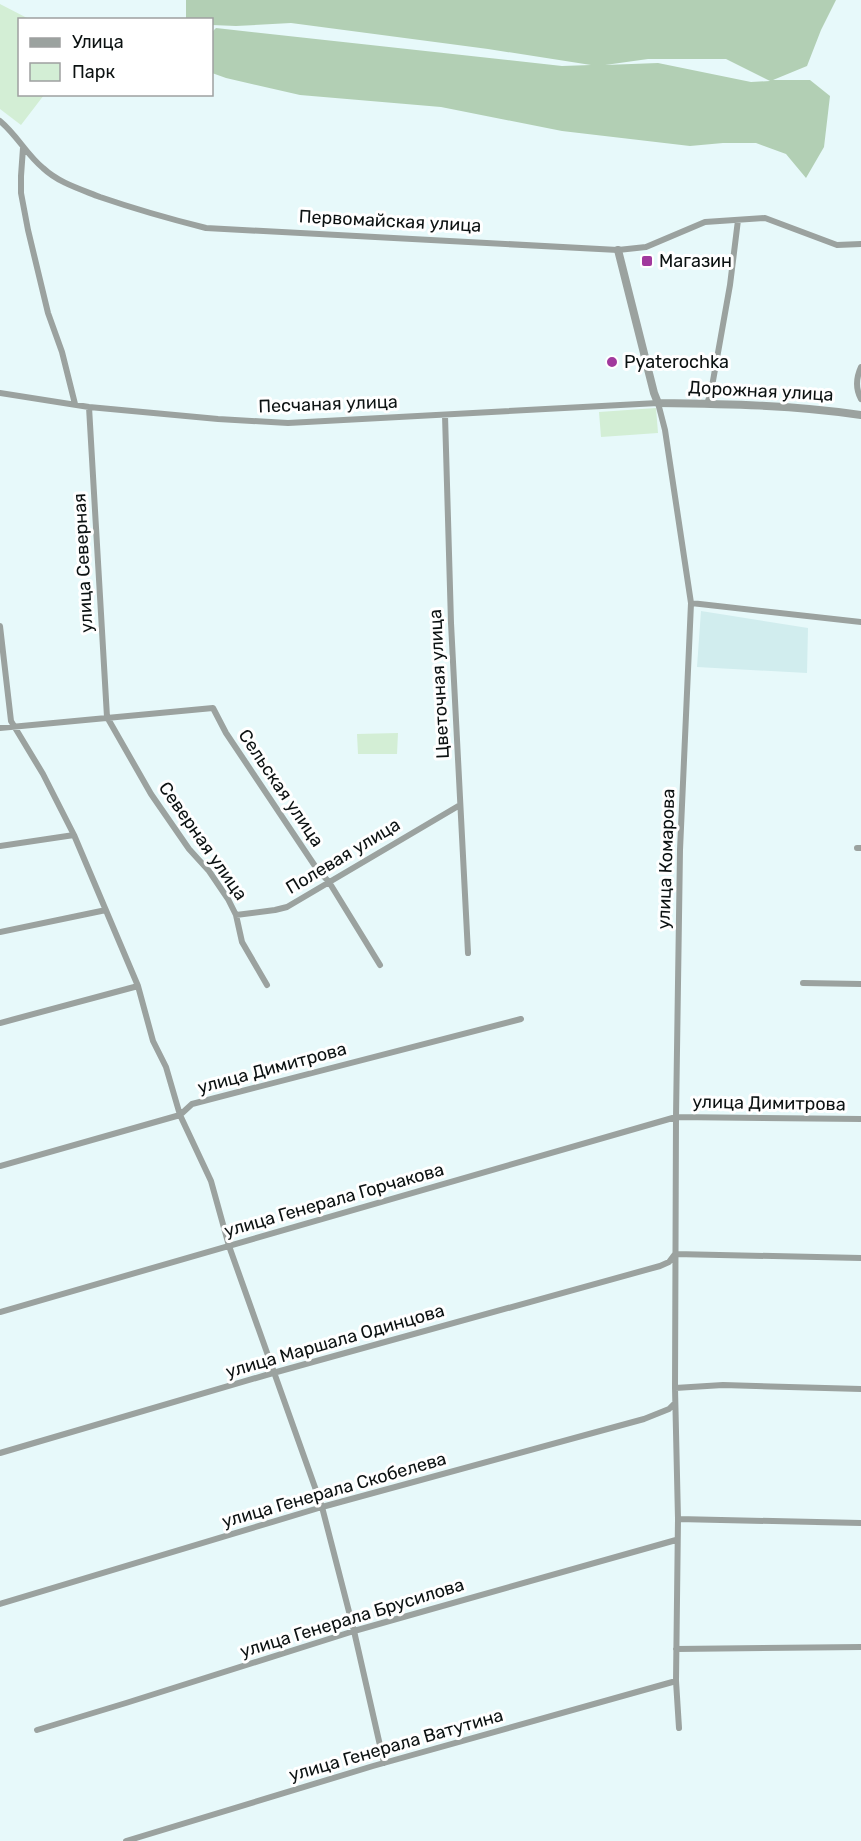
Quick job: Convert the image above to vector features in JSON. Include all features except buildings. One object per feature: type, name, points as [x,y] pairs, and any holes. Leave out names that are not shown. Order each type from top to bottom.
[{"type":"street","name":"Первомайская улица","points":[[0,121],[11,130],[43,169],[68,185],[141,212],[206,228],[618,250],[646,248],[705,222],[765,218],[837,245],[861,244]]},
{"type":"street","points":[[23,147],[21,193],[28,231],[48,313],[62,352],[75,404]]},
{"type":"street","points":[[707,404],[730,285],[738,220]]},
{"type":"street","points":[[618,250],[658,403]]},
{"type":"street","points":[[861,367],[857,375],[857,391],[861,399]]},
{"type":"street","name":"Песчаная улица","points":[[0,393],[89,407],[288,423],[658,403]]},
{"type":"street","name":"Дорожная улица","points":[[658,403],[824,410],[861,416]]},
{"type":"street","name":"улица Комарова","points":[[658,403],[665,430],[691,603],[680,850],[676,1117],[675,1403],[678,1519],[676,1681],[679,1728]]},
{"type":"street","name":"улица Северная","points":[[89,407],[107,717]]},
{"type":"street","name":"Цветочная улица","points":[[445,415],[451,623],[468,953]]},
{"type":"street","points":[[691,603],[861,622]]},
{"type":"street","points":[[0,626],[11,721],[43,774],[74,835],[138,986],[153,1041],[166,1066],[180,1115],[210,1181],[229,1246],[322,1507],[354,1631],[384,1763]]},
{"type":"street","name":"Сельская улица","points":[[107,717],[213,708],[232,743],[317,869],[329,882],[380,965]]},
{"type":"street","points":[[0,728],[107,717]]},
{"type":"street","name":"Северная улица","points":[[107,717],[151,794],[189,849],[209,871],[228,899],[236,915],[242,942],[267,985]]},
{"type":"street","name":"Полевая улица","points":[[236,915],[282,909],[459,804]]},
{"type":"street","points":[[0,846],[74,835]]},
{"type":"street","points":[[0,932],[106,910]]},
{"type":"street","points":[[802,983],[861,984]]},
{"type":"street","points":[[0,1023],[138,986]]},
{"type":"street","name":"улица Димитрова","points":[[0,1166],[180,1115],[192,1104],[520,1019]]},
{"type":"street","name":"улица Димитрова","points":[[676,1117],[861,1119]]},
{"type":"street","name":"улица Генерала Горчакова","points":[[0,1312],[676,1117]]},
{"type":"street","points":[[675,1254],[861,1258]]},
{"type":"street","name":"улица Маршала Одинцова","points":[[0,1453],[273,1373],[660,1266],[669,1262],[675,1254]]},
{"type":"street","points":[[675,1388],[723,1385],[861,1389]]},
{"type":"street","name":"улица Генерала Скобелева","points":[[0,1604],[322,1507],[644,1419],[669,1409],[675,1403]]},
{"type":"street","points":[[678,1519],[861,1523]]},
{"type":"street","name":"улица Генерала Брусилова","points":[[37,1730],[354,1631],[676,1540]]},
{"type":"street","points":[[676,1649],[861,1647]]},
{"type":"street","name":"улица Генерала Ватутина","points":[[126,1841],[384,1763],[676,1681]]},
{"type":"shaded area","points":[[701,611],[808,628],[807,673],[697,667]]},
{"type":"green space","points":[[186,0],[836,0],[807,66],[773,80],[810,80],[830,96],[824,147],[806,178],[786,154],[756,143],[690,146],[562,131],[441,107],[300,95],[226,78],[213,73],[213,31],[216,28],[562,66],[591,65],[291,23],[213,25],[213,18],[186,18]],"holes":[[[648,59],[726,59],[770,81],[751,82],[658,63],[605,65]]]},
{"type":"green space","points":[[0,4],[27,18],[18,18],[18,96],[43,96],[21,125],[0,109]]},
{"type":"green space","points":[[656,408],[658,433],[601,437],[599,412]]},
{"type":"green space","points":[[398,733],[397,754],[358,754],[357,734]]},
{"type":"place","name":"Магазин","points":[[647,261]]},
{"type":"place","name":"Pyaterochka","points":[[612,362]]}]
